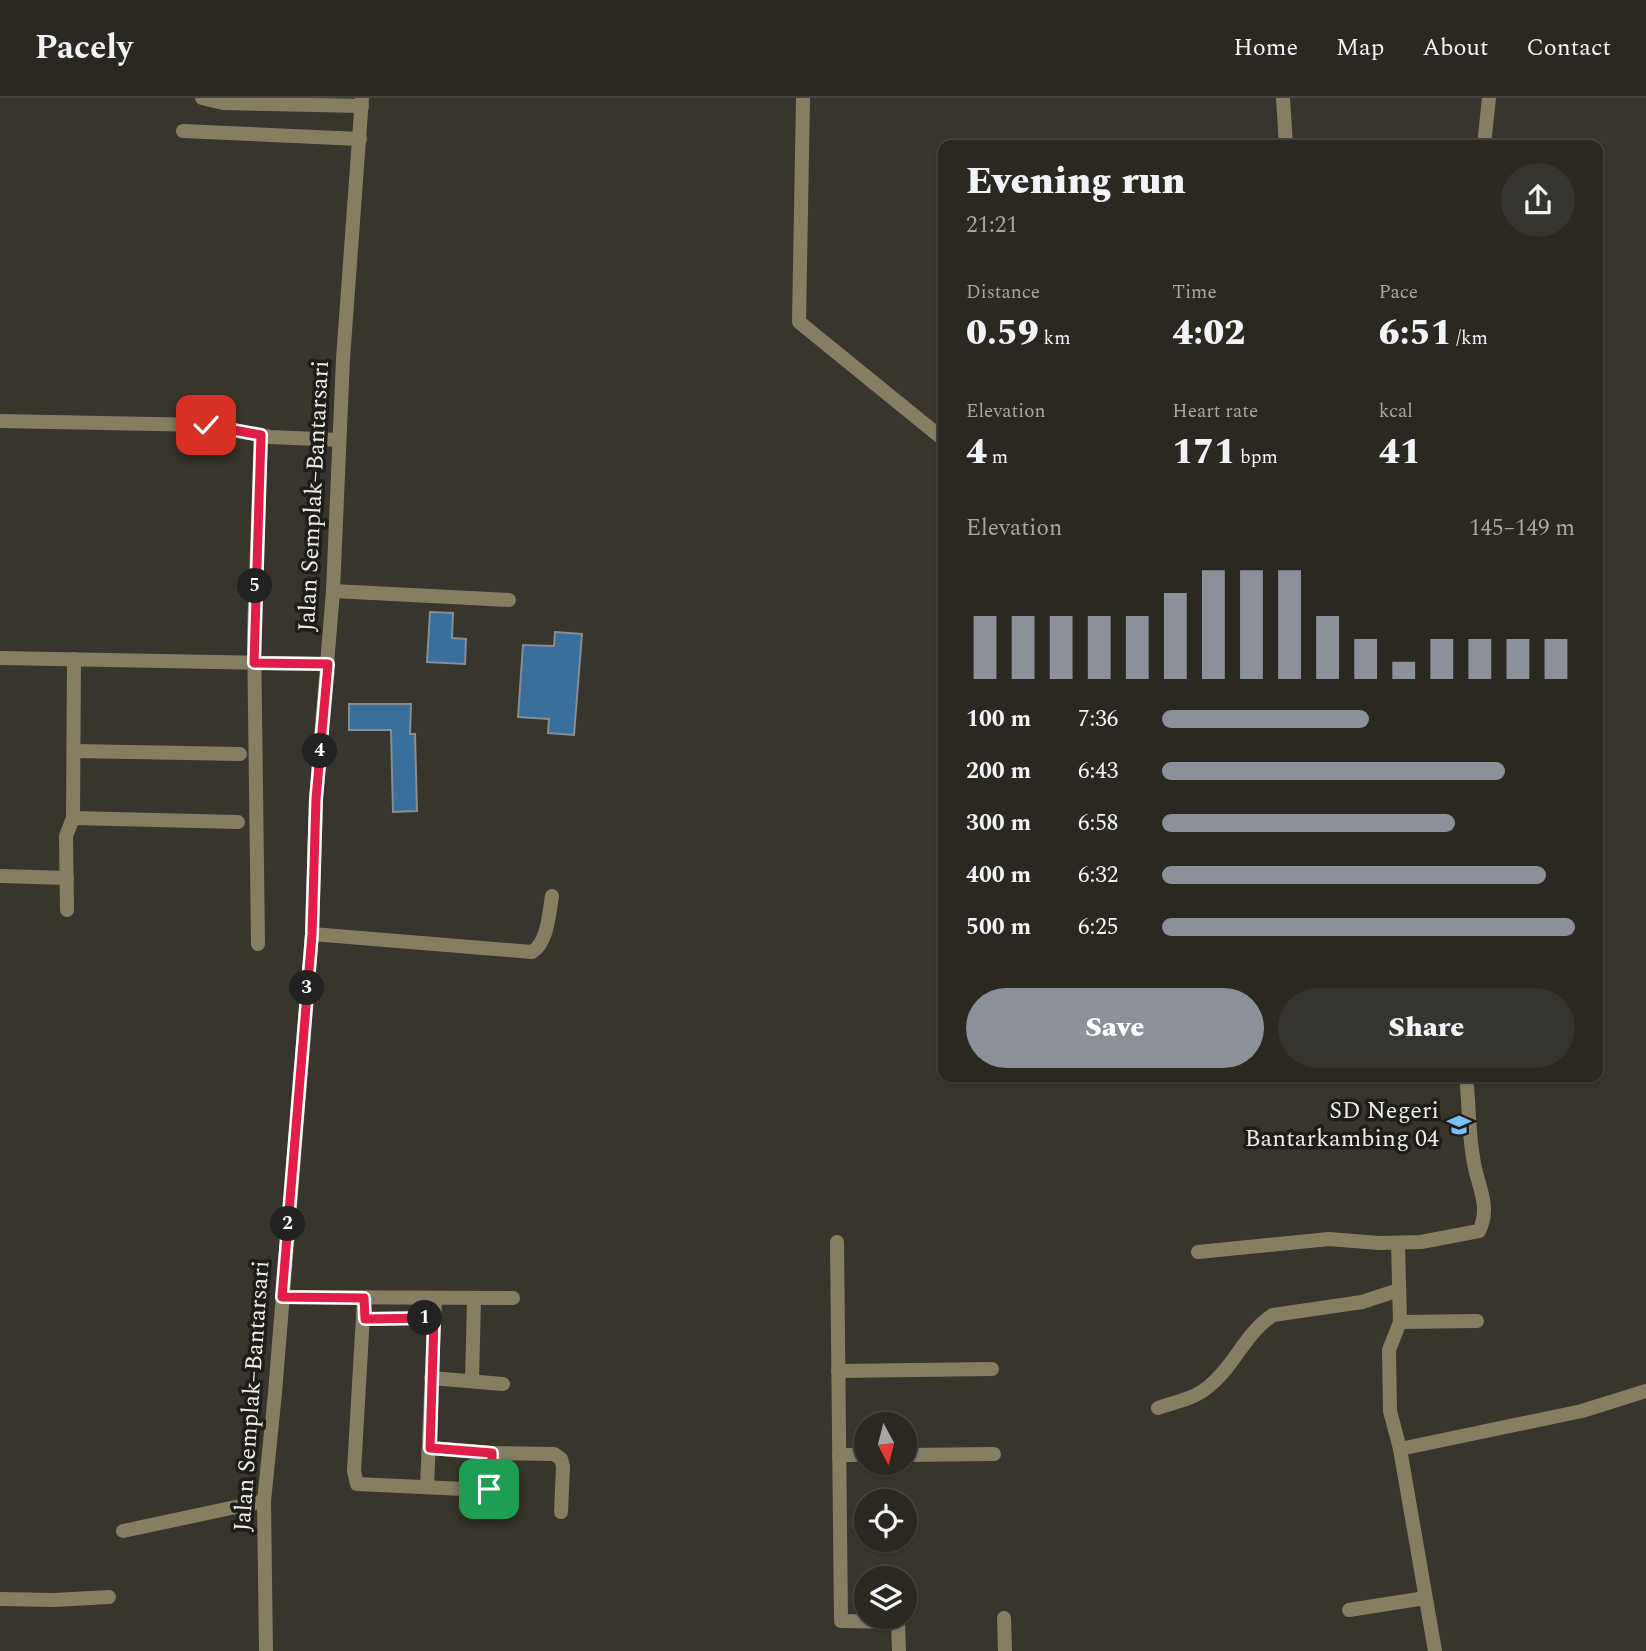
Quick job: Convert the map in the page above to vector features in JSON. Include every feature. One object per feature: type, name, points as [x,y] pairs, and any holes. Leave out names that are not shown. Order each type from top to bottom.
[{"type":"street","points":[[202,98],[223,103],[362,102]]},
{"type":"street","points":[[803,98],[799,323],[938,435]]},
{"type":"street","points":[[1283,98],[1286,140]]},
{"type":"street","points":[[1485,140],[1489,98]]},
{"type":"street","name":"Jalan Semplak–Bantarsari","points":[[266,1651],[264,1501],[312,934],[316,799],[333,591],[339,440],[362,102]]},
{"type":"street","points":[[183,131],[360,139]]},
{"type":"street","points":[[0,421],[206,425],[261,435],[339,440]]},
{"type":"street","points":[[258,944],[254,663],[261,435]]},
{"type":"street","points":[[333,591],[509,600]]},
{"type":"street","points":[[0,657],[328,664]]},
{"type":"street","points":[[67,910],[66,836],[73,818],[75,751],[74,659]]},
{"type":"street","points":[[75,751],[240,754]]},
{"type":"street","points":[[73,818],[238,822]]},
{"type":"street","points":[[0,876],[67,878]]},
{"type":"street","points":[[312,934],[531,952],[539,948],[552,896]]},
{"type":"street","points":[[1198,1252],[1329,1239],[1398,1243],[1455,1238],[1479,1231],[1485,1218],[1483,1192],[1472,1156],[1467,1086]]},
{"type":"street","points":[[837,1242],[841,1621],[898,1622],[899,1651]]},
{"type":"street","points":[[1398,1243],[1400,1322],[1389,1350],[1390,1411],[1400,1449],[1435,1651]]},
{"type":"street","points":[[1158,1408],[1197,1395],[1207,1388],[1218,1379],[1261,1323],[1273,1315],[1362,1302],[1399,1290]]},
{"type":"street","points":[[282,1297],[513,1298]]},
{"type":"street","points":[[364,1298],[355,1480],[361,1485],[489,1489],[492,1485],[492,1453]]},
{"type":"street","points":[[472,1381],[474,1298]]},
{"type":"street","points":[[427,1487],[435,1299]]},
{"type":"street","points":[[365,1319],[434,1318]]},
{"type":"street","points":[[1400,1322],[1477,1321]]},
{"type":"street","points":[[838,1371],[992,1369]]},
{"type":"street","points":[[431,1378],[503,1384]]},
{"type":"street","points":[[1400,1449],[1582,1411],[1646,1391]]},
{"type":"street","points":[[430,1448],[554,1454],[561,1459],[561,1512]]},
{"type":"street","points":[[917,1455],[994,1454]]},
{"type":"street","points":[[839,1455],[854,1455]]},
{"type":"street","points":[[123,1531],[264,1501]]},
{"type":"street","points":[[0,1598],[54,1600],[109,1597]]},
{"type":"street","points":[[1349,1610],[1425,1598]]},
{"type":"street","points":[[1004,1618],[1005,1651]]},
{"type":"building","points":[[430,612],[453,613],[452,638],[466,639],[465,664],[427,662]]},
{"type":"building","points":[[555,632],[582,634],[574,735],[548,733],[549,719],[518,717],[523,645],[554,646]]},
{"type":"building","points":[[349,704],[411,704],[410,734],[415,734],[417,811],[393,812],[391,730],[349,730]]},
{"type":"place","name":"SD Negeri Bantarkambing 04","points":[[1459,1125]]},
{"type":"route","points":[[206,425],[261,435],[254,663],[328,664],[316,799],[312,934],[282,1297],[364,1298],[365,1319],[434,1318],[430,1448],[492,1453],[492,1485],[489,1489]]}]
